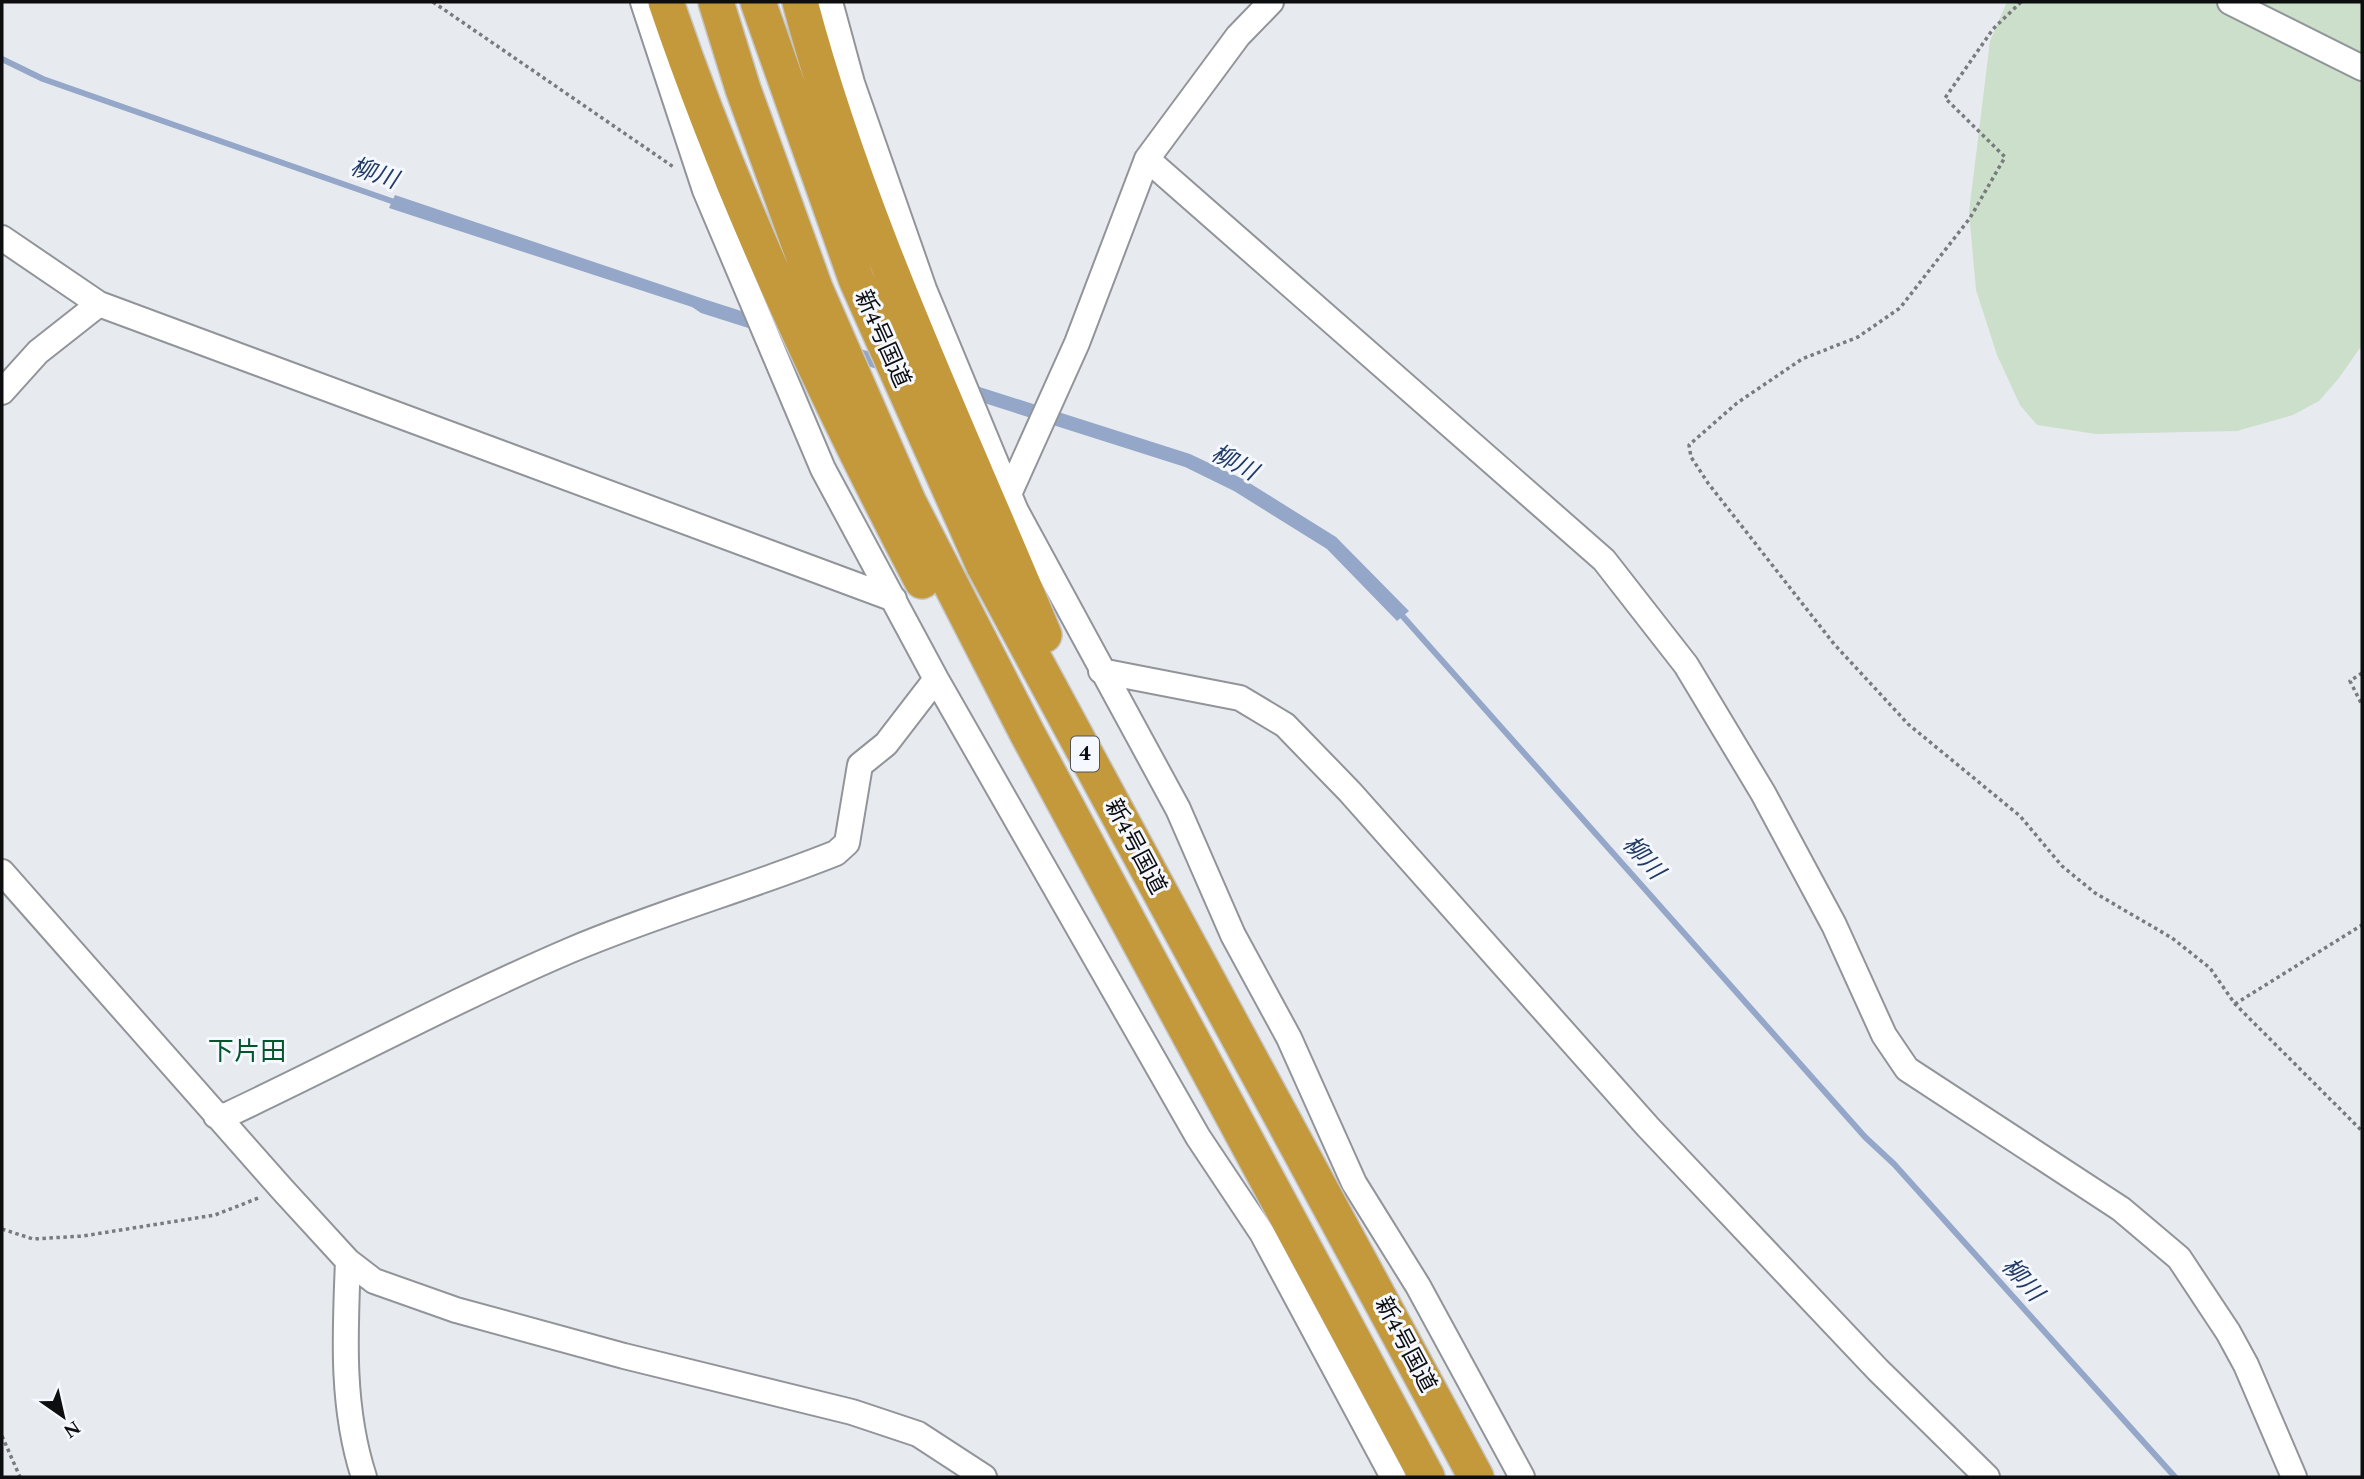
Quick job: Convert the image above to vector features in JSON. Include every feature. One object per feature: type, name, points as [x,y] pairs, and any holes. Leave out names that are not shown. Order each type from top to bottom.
[{"type":"highway","points":[[666,2],[755,235],[840,424],[940,615],[1027,733]]},
{"type":"highway","name":"新4号国道","points":[[716,2],[743,89],[815,288],[909,503],[1027,733],[1427,1477]]},
{"type":"highway","name":"新4号国道","points":[[758,2],[856,279],[936,464],[984,566],[1476,1477]]},
{"type":"highway","points":[[800,2],[813,51],[887,264],[1118,815]]},
{"type":"street","points":[[643,2],[705,190],[823,469],[936,679],[1198,1137],[1262,1233],[1394,1477]]},
{"type":"street","points":[[830,2],[852,83],[924,289],[1009,494],[1101,671],[1178,809],[1233,935],[1289,1038],[1354,1183],[1419,1286],[1522,1477]]},
{"type":"street","points":[[1009,494],[1077,343],[1147,159],[1238,36],[1271,2]]},
{"type":"street","points":[[2230,2],[2362,68]]},
{"type":"street","points":[[1147,159],[1604,560],[1686,665],[1763,793],[1834,925],[1884,1035],[1907,1069],[2121,1209],[2179,1258],[2228,1332],[2246,1365],[2294,1477]]},
{"type":"street","points":[[2,238],[99,304],[894,598]]},
{"type":"street","points":[[2,392],[38,352],[99,304]]},
{"type":"street","points":[[1101,671],[1240,698],[1285,725],[1350,792],[1658,1137],[1878,1370],[1987,1477]]},
{"type":"street","points":[[216,1116],[227,1115],[304,1079],[468,995],[573,948],[836,853],[847,843],[860,765],[886,744],[936,679]]},
{"type":"street","points":[[2,872],[282,1189],[348,1261],[374,1281],[456,1310],[624,1356],[852,1412],[918,1434],[984,1477]]},
{"type":"street","points":[[348,1261],[344,1369],[364,1477]]},
{"type":"path","points":[[433,2],[705,190]]},
{"type":"path","points":[[2021,2],[1993,29],[1945,98],[2005,156],[1970,218],[1900,308],[1858,337],[1802,359],[1737,403],[1689,445],[1690,457],[1834,644],[1908,724],[2020,816],[2062,866],[2095,893],[2172,938],[2210,968],[2235,1004],[2362,1131]]},
{"type":"path","points":[[2362,673],[2350,681],[2362,705]]},
{"type":"path","points":[[2235,1004],[2362,925]]},
{"type":"path","points":[[2,1229],[33,1239],[83,1236],[215,1215],[282,1189]]},
{"type":"path","points":[[2,1436],[20,1477]]},
{"type":"green space","points":[[2007,2],[2362,2],[2362,345],[2319,401],[2293,415],[2237,431],[2096,434],[2037,425],[2020,405],[1997,355],[1976,290],[1969,212],[1990,41]]},
{"type":"water","points":[[395,195],[707,300],[1190,454],[1243,479],[1336,537],[1409,611],[1397,621],[1327,549],[1234,491],[1185,467],[701,313],[692,307],[389,208]]},
{"type":"waterway","name":"柳川","points":[[2,59],[43,79],[400,204]]},
{"type":"waterway","name":"柳川","points":[[1398,611],[1865,1137],[1894,1164],[2175,1477]]},
{"type":"district","name":"下片田","points":[[247,1052]]}]
